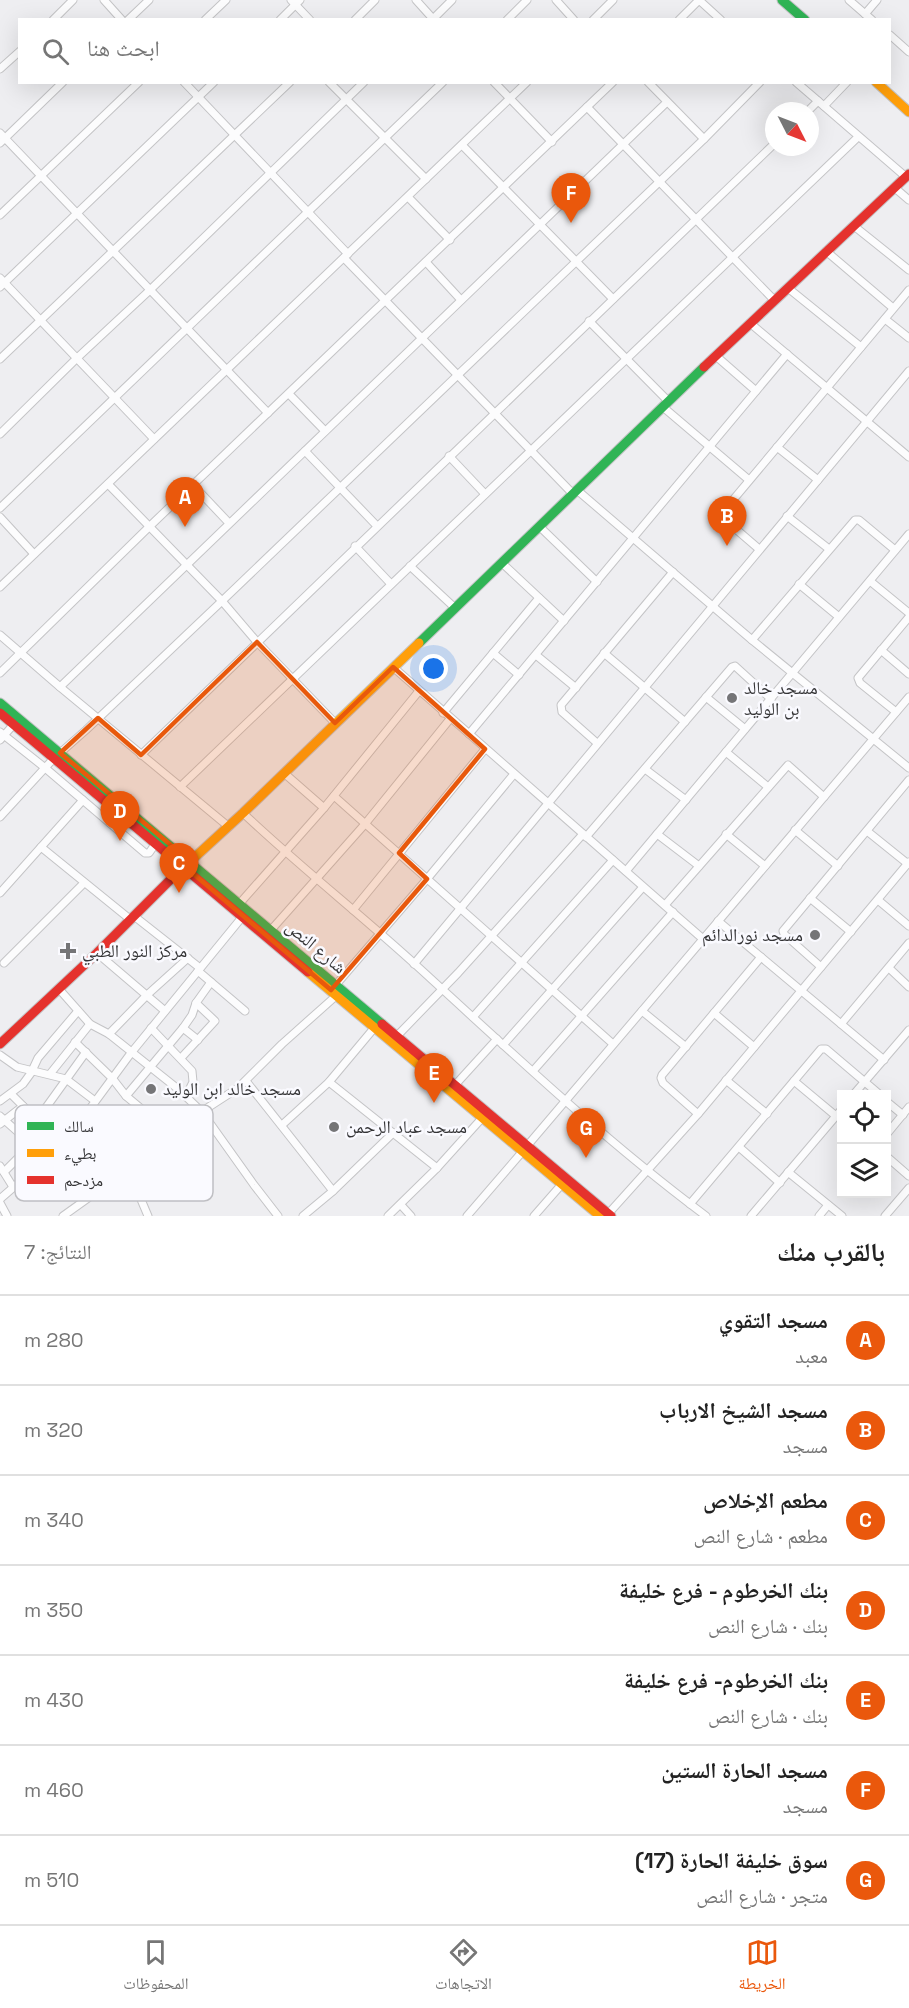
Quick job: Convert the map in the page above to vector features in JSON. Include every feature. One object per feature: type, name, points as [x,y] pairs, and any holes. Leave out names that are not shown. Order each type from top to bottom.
[{"type":"main road","points":[[782,0],[803,18]]},
{"type":"main road","points":[[878,84],[909,112]]},
{"type":"main road","points":[[0,1044],[187,864],[229,827],[750,323],[908,175]]},
{"type":"main road","name":"شارع النص","points":[[0,703],[128,820],[156,843],[240,903],[375,1027],[456,1084],[562,1184],[606,1215]]},
{"type":"main road","name":"شارع النص","points":[[0,713],[57,755],[187,864],[243,916],[335,990],[397,1036],[408,1049],[483,1117],[525,1148],[606,1215]]},
{"type":"street","points":[[55,18],[74,0]]},
{"type":"street","points":[[104,0],[120,18]]},
{"type":"street","points":[[131,18],[149,0]]},
{"type":"street","points":[[207,18],[226,0]]},
{"type":"street","points":[[357,18],[375,0]]},
{"type":"street","points":[[416,0],[432,18]]},
{"type":"street","points":[[434,18],[452,0]]},
{"type":"street","points":[[509,18],[527,0]]},
{"type":"street","points":[[556,0],[572,18]]},
{"type":"street","points":[[594,18],[613,0]]},
{"type":"street","points":[[681,18],[699,0],[720,18]]},
{"type":"street","points":[[849,0],[868,17],[878,0]]},
{"type":"street","points":[[282,18],[296,2],[308,18]]},
{"type":"street","points":[[891,36],[908,48]]},
{"type":"street","points":[[0,69],[18,53]]},
{"type":"street","points":[[61,84],[2,138],[268,413]]},
{"type":"street","points":[[0,215],[137,84]]},
{"type":"street","points":[[185,84],[308,212],[386,301],[530,451],[575,492],[909,768]]},
{"type":"street","points":[[154,439],[2,283],[78,214],[212,84]]},
{"type":"street","points":[[0,359],[288,84]]},
{"type":"street","points":[[331,84],[426,179]]},
{"type":"street","points":[[0,434],[361,84]]},
{"type":"street","points":[[0,508],[440,84]]},
{"type":"street","points":[[496,84],[552,142]]},
{"type":"street","points":[[0,587],[525,84]]},
{"type":"street","points":[[0,673],[611,84]]},
{"type":"street","points":[[650,84],[704,139]]},
{"type":"street","points":[[0,817],[44,767],[222,601],[704,139],[758,84]]},
{"type":"street","points":[[798,84],[858,136],[908,175]]},
{"type":"street","points":[[821,104],[845,84]]},
{"type":"street","points":[[60,687],[667,102]]},
{"type":"street","points":[[587,107],[775,301]]},
{"type":"street","points":[[180,787],[858,136]]},
{"type":"street","points":[[462,145],[613,299]]},
{"type":"street","points":[[141,755],[765,153]]},
{"type":"street","points":[[895,188],[909,200]]},
{"type":"street","points":[[408,196],[450,240]]},
{"type":"street","points":[[854,225],[909,270]]},
{"type":"street","points":[[826,252],[893,308]]},
{"type":"street","points":[[426,262],[461,300]]},
{"type":"street","points":[[788,288],[861,347]]},
{"type":"street","points":[[759,549],[722,517],[722,513],[909,290]]},
{"type":"street","points":[[885,319],[909,338]]},
{"type":"street","points":[[590,321],[666,405],[749,480]]},
{"type":"street","points":[[750,323],[908,455]]},
{"type":"street","points":[[469,734],[787,354]]},
{"type":"street","points":[[716,356],[756,391]]},
{"type":"street","points":[[414,964],[909,371]]},
{"type":"street","points":[[289,394],[325,431]]},
{"type":"street","points":[[777,447],[818,480]]},
{"type":"street","points":[[305,451],[377,526]]},
{"type":"street","points":[[449,456],[485,494]]},
{"type":"street","points":[[108,484],[187,564],[257,642],[335,723]]},
{"type":"street","points":[[193,485],[229,523]]},
{"type":"street","points":[[787,516],[829,549]]},
{"type":"street","points":[[0,517],[34,554]]},
{"type":"street","points":[[752,640],[853,521],[857,519],[896,550]]},
{"type":"street","points":[[540,526],[597,582]]},
{"type":"street","points":[[626,872],[909,534]]},
{"type":"street","points":[[355,546],[392,584]]},
{"type":"street","points":[[502,563],[564,621]]},
{"type":"street","points":[[410,566],[455,608]]},
{"type":"street","points":[[597,743],[560,710],[561,705],[673,572]]},
{"type":"street","points":[[870,581],[909,615],[859,676],[858,681],[896,712]]},
{"type":"street","points":[[799,584],[839,617]]},
{"type":"street","points":[[443,712],[539,598]]},
{"type":"street","points":[[0,635],[229,827]]},
{"type":"street","points":[[881,650],[909,674]]},
{"type":"street","points":[[493,653],[519,675]]},
{"type":"street","points":[[604,653],[685,722]]},
{"type":"street","points":[[536,654],[576,688]]},
{"type":"street","points":[[397,1036],[443,990],[585,836],[734,666],[771,699]]},
{"type":"street","points":[[393,667],[703,939]]},
{"type":"street","points":[[240,903],[324,808],[418,691]]},
{"type":"street","points":[[706,697],[745,729]]},
{"type":"street","points":[[467,1216],[909,697]]},
{"type":"street","points":[[271,930],[365,824],[450,718]]},
{"type":"street","points":[[14,724],[1,736],[44,767],[145,853],[149,853],[156,843]]},
{"type":"street","points":[[353,910],[485,749]]},
{"type":"street","points":[[726,752],[768,787]]},
{"type":"street","points":[[665,905],[789,765],[824,797]]},
{"type":"street","points":[[645,769],[686,800]]},
{"type":"street","points":[[284,773],[324,808]]},
{"type":"street","points":[[212,1105],[246,1081],[335,990],[514,774]]},
{"type":"street","points":[[821,968],[783,933],[909,780]]},
{"type":"street","points":[[334,796],[613,1044]]},
{"type":"street","points":[[0,893],[83,800]]},
{"type":"street","points":[[243,813],[285,853],[414,964],[565,1101],[706,1216]]},
{"type":"street","points":[[118,830],[128,820]]},
{"type":"street","points":[[795,830],[838,866]]},
{"type":"street","points":[[606,1215],[698,1114],[908,863],[867,831]]},
{"type":"street","points":[[657,834],[699,866]]},
{"type":"street","points":[[726,834],[765,866]]},
{"type":"street","points":[[41,847],[84,883],[188,958],[211,982],[245,1011]]},
{"type":"street","points":[[472,1017],[613,860]]},
{"type":"street","points":[[1,963],[84,883]]},
{"type":"street","points":[[456,1084],[552,990],[644,887]]},
{"type":"street","points":[[810,898],[851,932]]},
{"type":"street","points":[[878,900],[909,926]]},
{"type":"street","points":[[533,1071],[673,912]]},
{"type":"street","points":[[92,1105],[131,1053],[243,916]]},
{"type":"street","points":[[718,921],[884,1060]]},
{"type":"street","points":[[841,1024],[909,943]]},
{"type":"street","points":[[97,953],[165,1011]]},
{"type":"street","points":[[698,1114],[663,1083],[661,1078],[760,957]]},
{"type":"street","points":[[110,1034],[188,958]]},
{"type":"street","points":[[889,968],[909,987]]},
{"type":"street","points":[[126,1096],[183,1028],[192,1015],[196,1003],[211,982]]},
{"type":"street","points":[[59,989],[90,1024],[110,1034],[195,1105]]},
{"type":"street","points":[[181,1058],[215,1020],[196,1003]]},
{"type":"street","points":[[0,1101],[23,1084],[41,1054],[78,1011]]},
{"type":"street","points":[[642,1011],[686,1047]]},
{"type":"street","points":[[714,1013],[754,1047]]},
{"type":"street","points":[[50,1074],[90,1024]]},
{"type":"street","points":[[282,1125],[329,1082],[375,1027]]},
{"type":"street","points":[[151,1028],[190,1067],[194,1075],[186,1096]]},
{"type":"street","points":[[183,1028],[198,1040]]},
{"type":"street","points":[[858,1090],[909,1030]]},
{"type":"street","points":[[75,1042],[136,1105]]},
{"type":"street","points":[[690,1204],[823,1048],[874,1090]]},
{"type":"street","points":[[48,1105],[86,1052]]},
{"type":"street","points":[[0,1055],[17,1067],[66,1079],[95,1101]]},
{"type":"street","points":[[726,1080],[766,1114]]},
{"type":"street","points":[[246,1081],[333,1191]]},
{"type":"street","points":[[751,1216],[836,1116],[794,1081]]},
{"type":"street","points":[[329,1082],[437,1168]]},
{"type":"street","points":[[10,1094],[22,1105]]},
{"type":"street","points":[[891,1105],[903,1115]]},
{"type":"street","points":[[891,1129],[909,1107]]},
{"type":"street","points":[[15,1111],[2,1120],[15,1130]]},
{"type":"street","points":[[388,1216],[437,1168],[483,1117]]},
{"type":"street","points":[[213,1127],[278,1216]]},
{"type":"street","points":[[303,1216],[333,1191],[393,1133]]},
{"type":"street","points":[[739,1147],[780,1183]]},
{"type":"street","points":[[7,1216],[0,1201],[13,1187],[2,1169],[15,1159]]},
{"type":"street","points":[[891,1160],[909,1176]]},
{"type":"street","points":[[788,1173],[842,1216]]},
{"type":"street","points":[[534,1216],[562,1184]]},
{"type":"street","points":[[885,1216],[909,1188]]},
{"type":"street","points":[[63,1216],[84,1201]]},
{"type":"street","points":[[142,1201],[148,1216]]},
{"type":"street","points":[[401,1204],[411,1216]]},
{"type":"street","points":[[819,1216],[828,1205]]},
{"type":"highlighted area","points":[[257,642],[335,723],[393,667],[485,749],[399,853],[427,879],[331,990],[184,866],[190,861],[60,753],[98,718],[141,755]]},
{"type":"traffic: fast","points":[[782,0],[803,18]]},
{"type":"traffic: fast","points":[[419,643],[704,367]]},
{"type":"traffic: fast","points":[[0,703],[382,1024]]},
{"type":"traffic: slow","points":[[878,84],[909,112]]},
{"type":"traffic: slow","points":[[171,879],[243,813],[419,643]]},
{"type":"traffic: slow","points":[[308,972],[600,1216]]},
{"type":"traffic: jam","points":[[704,367],[909,174]]},
{"type":"traffic: jam","points":[[0,713],[308,972]]},
{"type":"traffic: jam","points":[[0,1044],[97,953],[171,879]]},
{"type":"traffic: jam","points":[[382,1024],[611,1216]]},
{"type":"place","name":"مسجد الحارة الستين","points":[[571,223]]},
{"type":"place","name":"مسجد التقوي","points":[[185,527]]},
{"type":"place","name":"مسجد الشيخ الارباب","points":[[727,546]]},
{"type":"place","name":"مسجد خالد بن الوليد","points":[[732,698]]},
{"type":"place","name":"بنك الخرطوم - فرع خليفة","points":[[120,841]]},
{"type":"place","name":"مطعم الإخلاص","points":[[179,893]]},
{"type":"place","name":"مسجد نورالدائم","points":[[815,935]]},
{"type":"place","name":"مركز النور الطبي","points":[[68,951]]},
{"type":"place","name":"مسجد خالد ابن الوليد","points":[[151,1089]]},
{"type":"place","name":"بنك الخرطوم- فرع خليفة","points":[[434,1103]]},
{"type":"place","name":"مسجد عباد الرحمن","points":[[334,1127]]},
{"type":"place","name":"سوق خليفة الحارة (17)","points":[[586,1158]]}]
